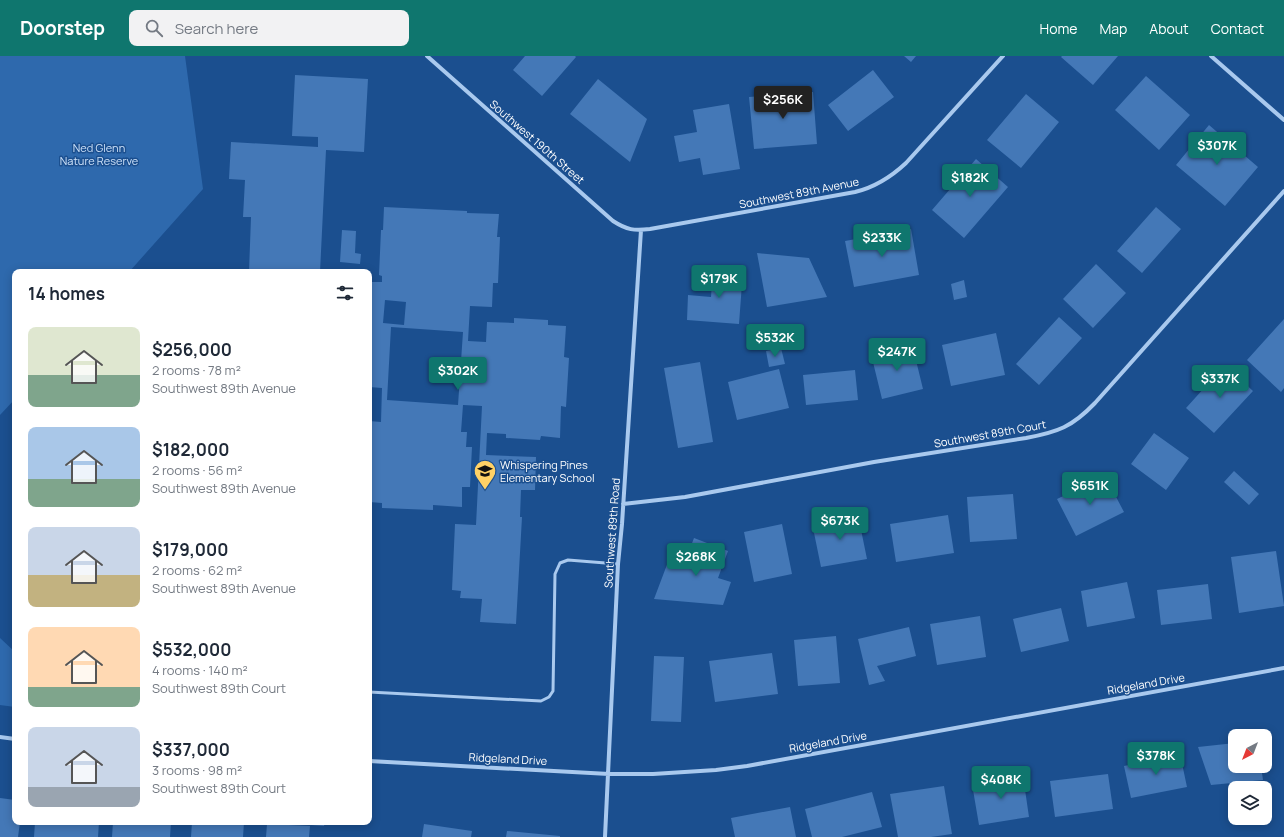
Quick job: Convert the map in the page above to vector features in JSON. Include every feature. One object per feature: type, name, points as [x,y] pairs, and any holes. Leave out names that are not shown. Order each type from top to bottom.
[{"type":"street","name":"Southwest 190th Street","points":[[427,56],[613,221],[622,227],[632,230],[641,230]]},
{"type":"street","name":"Southwest 89th Avenue","points":[[641,230],[855,192],[876,185],[896,172],[906,163],[1003,56]]},
{"type":"street","points":[[1212,56],[1284,120]]},
{"type":"street","name":"Southwest 89th Court","points":[[623,504],[685,497],[874,462],[1032,437],[1062,429],[1072,424],[1095,403],[1284,191]]},
{"type":"street","name":"Southwest 89th Road","points":[[605,837],[618,564],[641,230]]},
{"type":"street","name":"Ridgeland Drive","points":[[372,761],[608,774],[685,773],[747,766],[1284,668]]},
{"type":"street","points":[[0,737],[12,739]]},
{"type":"lane","points":[[372,692],[541,701],[549,697],[553,691],[555,574],[560,563],[568,560],[618,564]]},
{"type":"green space","name":"Ned Glenn Nature Reserve","points":[[0,56],[185,56],[203,189],[132,269],[12,269],[12,402],[0,415]]},
{"type":"green space","points":[[0,638],[12,649],[12,707],[0,705]]},
{"type":"building","points":[[525,56],[576,57],[542,96],[513,70]]},
{"type":"building","points":[[904,56],[916,56],[911,62]]},
{"type":"building","points":[[1118,56],[1093,85],[1061,57]]},
{"type":"building","points":[[873,70],[894,97],[848,131],[828,105]]},
{"type":"building","points":[[295,75],[368,79],[364,152],[326,150],[320,269],[249,269],[251,217],[243,217],[245,180],[229,179],[231,142],[318,147],[318,137],[292,136]]},
{"type":"building","points":[[1146,76],[1190,115],[1159,150],[1115,110]]},
{"type":"building","points":[[598,79],[647,119],[630,162],[570,114]]},
{"type":"building","points":[[813,92],[817,144],[754,149],[749,97]]},
{"type":"building","points":[[1026,94],[1059,122],[1021,168],[987,140]]},
{"type":"building","points":[[729,104],[740,169],[703,175],[700,158],[679,162],[674,136],[697,132],[693,110]]},
{"type":"building","points":[[1209,125],[1258,167],[1225,206],[1176,165]]},
{"type":"building","points":[[976,159],[1008,187],[964,238],[932,210]]},
{"type":"building","points":[[384,207],[499,214],[497,237],[500,237],[498,283],[493,283],[492,307],[470,306],[468,341],[486,342],[487,322],[514,323],[514,318],[548,320],[548,325],[566,326],[564,357],[569,358],[566,407],[561,406],[560,438],[541,436],[540,440],[506,438],[506,434],[487,433],[486,455],[536,457],[535,490],[521,490],[520,517],[522,517],[516,624],[480,622],[482,599],[460,598],[461,591],[452,590],[455,524],[476,525],[482,406],[463,405],[461,432],[467,432],[466,447],[472,447],[470,487],[462,487],[462,507],[433,505],[433,510],[382,508],[382,503],[372,502],[372,421],[381,422],[382,388],[372,387],[372,282],[382,282],[382,276],[379,275],[381,230],[383,230]],"holes":[[[385,300],[406,302],[404,325],[383,323]],[[391,327],[463,332],[458,405],[387,400]]]},
{"type":"building","points":[[1156,207],[1181,229],[1142,273],[1117,251]]},
{"type":"building","points":[[911,229],[919,275],[854,287],[845,241]]},
{"type":"building","points":[[342,230],[356,231],[355,253],[361,254],[360,264],[340,262]]},
{"type":"building","points":[[757,253],[809,258],[827,297],[767,307]]},
{"type":"building","points":[[1096,264],[1126,293],[1093,328],[1063,299]]},
{"type":"building","points":[[713,268],[743,270],[739,324],[687,320],[688,295],[711,297]]},
{"type":"building","points":[[964,280],[967,297],[954,300],[951,284]]},
{"type":"building","points":[[1059,317],[1082,338],[1039,385],[1016,364]]},
{"type":"building","points":[[1284,319],[1284,388],[1281,392],[1247,360]]},
{"type":"building","points":[[996,333],[1005,375],[951,386],[942,345]]},
{"type":"building","points":[[912,344],[923,389],[882,399],[871,354]]},
{"type":"building","points":[[781,348],[785,364],[769,367],[766,351]]},
{"type":"building","points":[[700,362],[713,442],[678,448],[664,368]]},
{"type":"building","points":[[1225,365],[1253,391],[1214,433],[1186,408]]},
{"type":"building","points":[[779,369],[789,408],[737,420],[728,382]]},
{"type":"building","points":[[855,370],[858,400],[806,405],[803,375]]},
{"type":"building","points":[[1154,433],[1189,458],[1166,490],[1131,464]]},
{"type":"building","points":[[1234,471],[1259,494],[1249,505],[1224,482]]},
{"type":"building","points":[[1105,476],[1124,512],[1076,536],[1057,499]]},
{"type":"building","points":[[1013,494],[1017,539],[970,542],[967,497]]},
{"type":"building","points":[[858,515],[867,559],[821,567],[812,523]]},
{"type":"building","points":[[948,515],[954,553],[896,562],[890,524]]},
{"type":"building","points":[[782,524],[792,574],[754,582],[744,532]]},
{"type":"building","points":[[694,538],[728,551],[718,578],[731,582],[723,605],[654,599],[668,562],[683,567]]},
{"type":"building","points":[[1276,551],[1284,606],[1239,613],[1231,557]]},
{"type":"building","points":[[1127,582],[1135,618],[1087,627],[1081,591]]},
{"type":"building","points":[[1208,584],[1212,619],[1161,625],[1157,590]]},
{"type":"building","points":[[1061,608],[1069,641],[1021,652],[1013,619]]},
{"type":"building","points":[[980,616],[986,657],[937,665],[930,624]]},
{"type":"building","points":[[909,627],[916,656],[877,666],[885,681],[869,685],[858,639]]},
{"type":"building","points":[[836,636],[840,683],[798,686],[794,640]]},
{"type":"building","points":[[772,653],[778,694],[715,702],[709,661]]},
{"type":"building","points":[[654,656],[684,657],[681,722],[651,721]]},
{"type":"building","points":[[1228,744],[1228,773],[1262,773],[1263,780],[1228,781],[1228,783],[1211,785],[1198,747]]},
{"type":"building","points":[[1180,754],[1187,787],[1131,798],[1124,766]]},
{"type":"building","points":[[1108,774],[1113,809],[1055,817],[1050,781]]},
{"type":"building","points":[[1023,776],[1029,817],[979,825],[972,784]]},
{"type":"building","points":[[944,786],[952,834],[931,837],[898,837],[890,794]]},
{"type":"building","points":[[872,792],[882,827],[842,837],[812,837],[805,809]]},
{"type":"building","points":[[0,798],[12,800],[12,825],[20,825],[18,837],[0,837]]},
{"type":"building","points":[[790,807],[796,837],[735,837],[731,818]]},
{"type":"building","points":[[424,824],[472,831],[471,837],[422,837]]},
{"type":"building","points":[[35,825],[99,825],[98,837],[34,837]]},
{"type":"building","points":[[113,825],[171,825],[170,837],[112,837]]},
{"type":"building","points":[[192,825],[244,825],[243,837],[191,837]]},
{"type":"building","points":[[267,825],[310,826],[309,837],[266,837]]},
{"type":"building","points":[[507,831],[560,836],[560,837],[506,837]]},
{"type":"place","name":"Whispering Pines Elementary School","points":[[485,490]]}]
